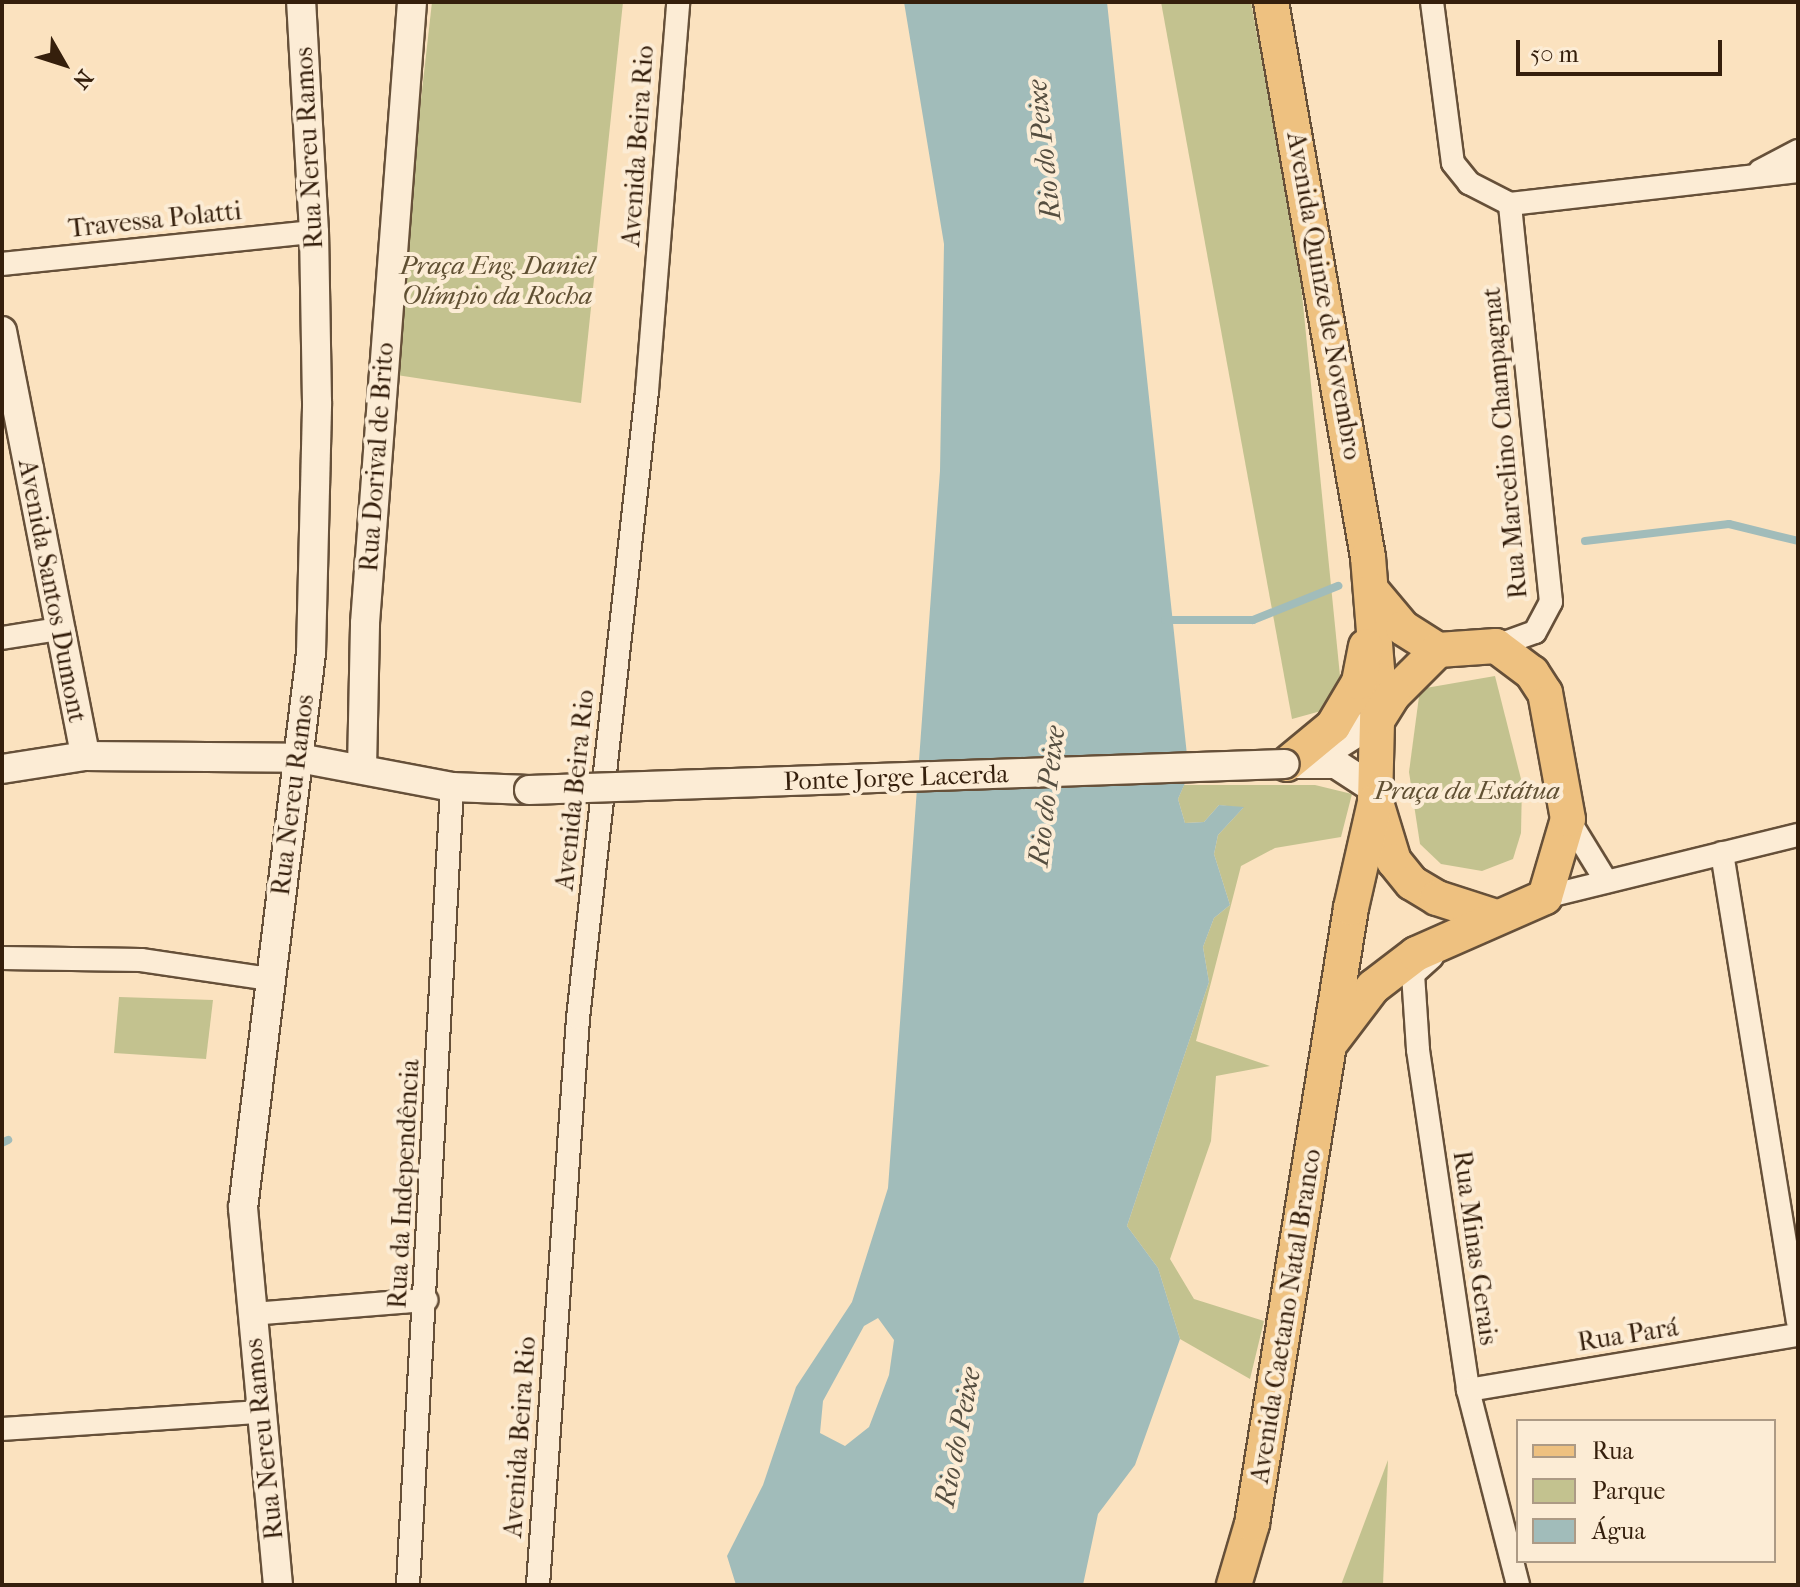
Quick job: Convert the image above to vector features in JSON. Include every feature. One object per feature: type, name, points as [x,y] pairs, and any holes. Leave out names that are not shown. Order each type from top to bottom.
[{"type":"main road","name":"Avenida Quinze de Novembro","points":[[1271,2],[1372,591],[1378,719]]},
{"type":"main road","points":[[1372,591],[1403,628],[1438,650],[1496,646],[1532,673],[1545,693],[1568,819],[1545,897],[1496,917],[1437,898],[1412,883],[1394,861],[1376,795],[1378,719],[1393,695],[1438,650]]},
{"type":"main road","points":[[1294,763],[1333,726],[1359,682],[1372,591]]},
{"type":"main road","name":"Avenida Caetano Natal Branco","points":[[1234,1585],[1252,1524],[1351,908],[1376,795]]},
{"type":"main road","name":"Avenida Caetano Natal Branco","points":[[1329,1045],[1373,987],[1416,954],[1457,932],[1496,917]]},
{"type":"street","name":"Rua Nereu Ramos","points":[[278,1585],[243,1208],[311,653],[317,402],[314,232],[301,2]]},
{"type":"street","name":"Rua Dorival de Brito","points":[[362,769],[365,623],[412,2]]},
{"type":"street","name":"Avenida Beira Rio","points":[[538,1585],[578,1018],[647,391],[678,2]]},
{"type":"street","points":[[1432,2],[1453,163],[1469,183],[1510,204],[1798,171]]},
{"type":"street","points":[[1749,178],[1798,151]]},
{"type":"street","name":"Rua Marcelino Champagnat","points":[[1496,646],[1535,632],[1551,602],[1510,204]]},
{"type":"street","name":"Travessa Polatti","points":[[2,264],[314,232]]},
{"type":"street","name":"Avenida Santos Dumont","points":[[2,331],[85,756]]},
{"type":"street","points":[[2,638],[59,629]]},
{"type":"street","points":[[1294,763],[1378,719]]},
{"type":"street","name":"Ponte Jorge Lacerda","points":[[2,769],[85,756],[299,758],[452,787],[529,790],[1294,763],[1336,764],[1376,795]]},
{"type":"street","name":"Rua da Independência","points":[[408,1585],[452,787]]},
{"type":"street","points":[[1568,819],[1606,881]]},
{"type":"street","points":[[1545,897],[1798,835]]},
{"type":"street","points":[[1722,853],[1798,1321]]},
{"type":"street","name":"Rua Minas Gerais","points":[[1457,932],[1413,974],[1413,1000],[1468,1390],[1518,1585]]},
{"type":"street","points":[[2,958],[141,960],[269,979]]},
{"type":"street","points":[[252,1314],[426,1300]]},
{"type":"street","name":"Rua Pará","points":[[1468,1390],[1798,1335]]},
{"type":"street","points":[[2,1429],[260,1412]]},
{"type":"green space","name":"Praça Eng. Daniel Olímpio da Rocha","points":[[432,2],[623,2],[581,403],[390,374]]},
{"type":"green space","points":[[1161,2],[1251,2],[1299,264],[1340,676],[1321,711],[1292,719]]},
{"type":"green space","name":"Praça da Estátua","points":[[1495,676],[1522,783],[1521,833],[1513,859],[1482,871],[1441,864],[1420,844],[1409,772],[1420,689]]},
{"type":"green space","points":[[1184,785],[1315,785],[1352,794],[1341,837],[1275,848],[1241,866],[1196,1041],[1270,1066],[1216,1076],[1211,1141],[1170,1259],[1194,1299],[1264,1321],[1250,1379],[1180,1339],[1158,1268],[1127,1226],[1209,982],[1203,947],[1214,918],[1230,905],[1214,854],[1218,835],[1243,808],[1219,805],[1204,822],[1185,823],[1178,799]]},
{"type":"green space","points":[[119,997],[213,1000],[206,1059],[114,1053]]},
{"type":"green space","points":[[1388,1460],[1383,1585],[1341,1585]]},
{"type":"water","name":"Rio do Peixe","points":[[904,2],[1107,2],[1189,774],[1178,799],[1185,823],[1204,822],[1219,805],[1244,807],[1218,835],[1214,854],[1230,905],[1214,918],[1203,947],[1209,982],[1127,1226],[1158,1268],[1180,1339],[1135,1465],[1098,1514],[1083,1585],[736,1585],[727,1556],[763,1485],[796,1387],[852,1302],[888,1188],[940,471],[944,244]],"holes":[[[878,1318],[894,1340],[889,1375],[869,1427],[845,1446],[820,1433],[823,1401],[864,1326]]]},
{"type":"waterway","points":[[1585,541],[1729,524],[1798,541]]},
{"type":"waterway","points":[[1165,620],[1253,620],[1338,586]]},
{"type":"waterway","points":[[2,1143],[8,1140]]}]
